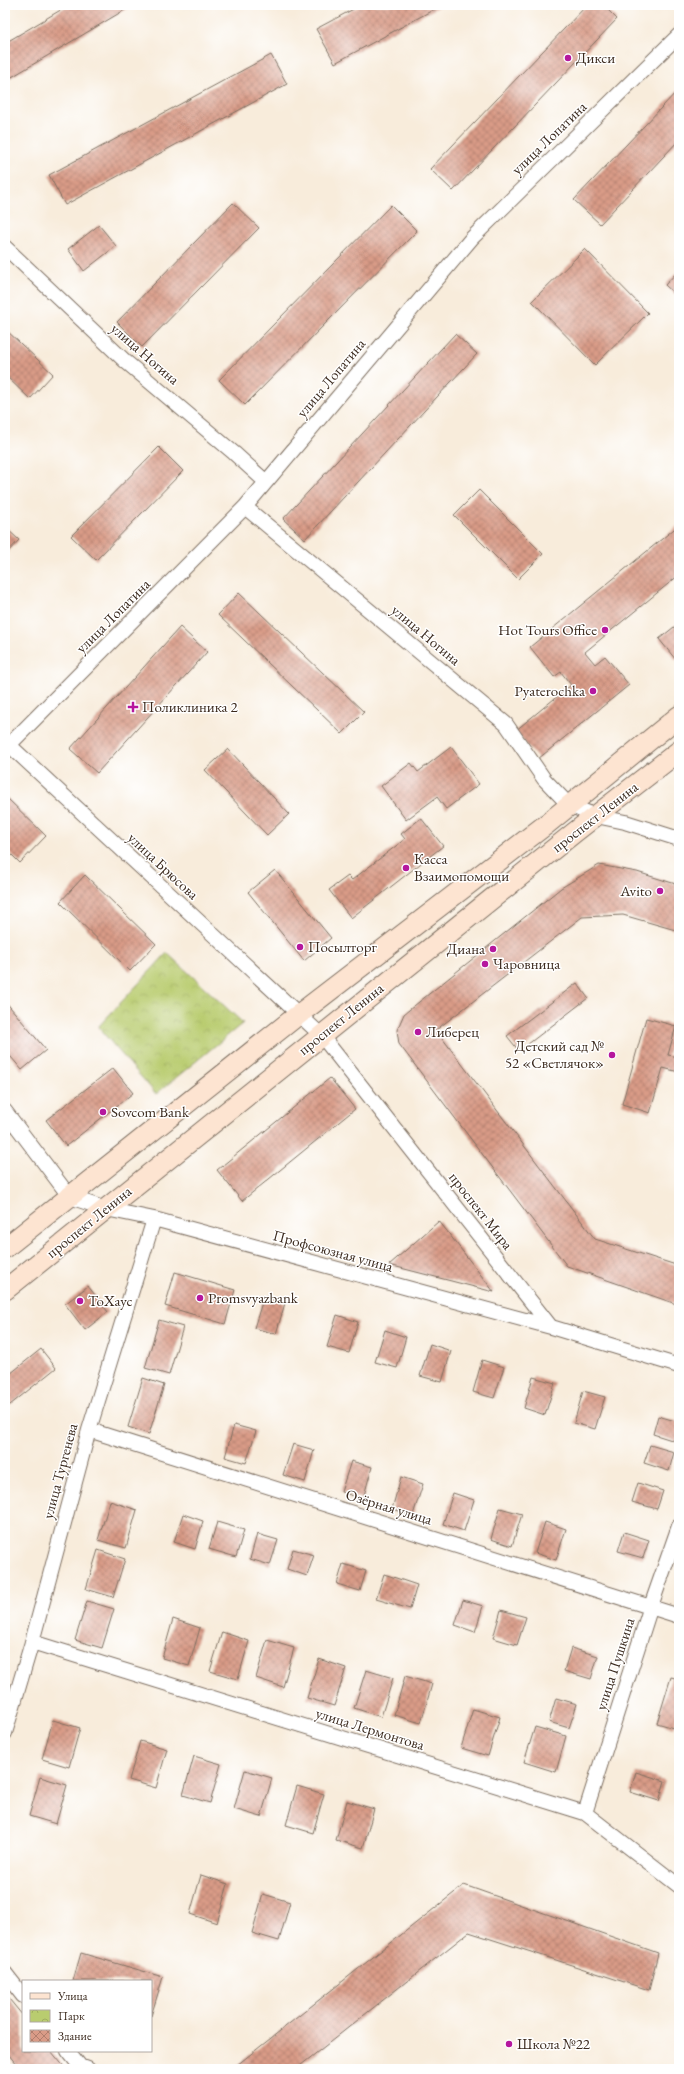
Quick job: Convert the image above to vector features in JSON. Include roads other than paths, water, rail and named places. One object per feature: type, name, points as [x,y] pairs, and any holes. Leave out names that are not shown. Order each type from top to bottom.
[{"type":"main road","name":"проспект Ленина","points":[[5,1248],[298,1015],[569,805],[679,716]]},
{"type":"main road","name":"проспект Ленина","points":[[5,1290],[321,1035],[679,751]]},
{"type":"street","name":"улица Лопатина","points":[[7,743],[245,507],[472,238],[679,35]]},
{"type":"street","name":"улица Ногина","points":[[5,247],[124,361],[234,453],[266,482]]},
{"type":"street","name":"улица Ногина","points":[[245,507],[506,724],[544,779],[569,805]]},
{"type":"street","name":"улица Брюсова","points":[[7,743],[298,1015]]},
{"type":"street","points":[[569,805],[596,816],[625,822],[679,839]]},
{"type":"street","name":"проспект Мира","points":[[298,1015],[321,1035],[551,1327]]},
{"type":"street","points":[[5,1111],[70,1197]]},
{"type":"street","name":"Профсоюзная улица","points":[[70,1197],[106,1209],[154,1219],[551,1327]]},
{"type":"street","name":"улица Тургенева","points":[[5,1733],[32,1642],[89,1430],[154,1219]]},
{"type":"street","points":[[551,1327],[679,1366]]},
{"type":"street","name":"Озёрная улица","points":[[89,1430],[679,1616]]},
{"type":"street","name":"улица Пушкина","points":[[586,1812],[651,1606],[679,1526]]},
{"type":"street","name":"улица Лермонтова","points":[[32,1642],[586,1812],[679,1886]]},
{"type":"street","points":[[5,1973],[22,1995]]},
{"type":"street","points":[[69,2052],[80,2066],[88,2069]]},
{"type":"place","name":"Дикси","points":[[568,58]]},
{"type":"place","name":"Hot Tours Office","points":[[605,630]]},
{"type":"place","name":"Pyaterochka","points":[[593,691]]},
{"type":"place","name":"Поликлиника 2","points":[[133,707]]},
{"type":"place","name":"Касса Взаимопомощи","points":[[406,868]]},
{"type":"place","name":"Avito","points":[[660,891]]},
{"type":"place","name":"Посылторг","points":[[300,947]]},
{"type":"place","name":"Диана","points":[[493,949]]},
{"type":"place","name":"Чаровница","points":[[485,964]]},
{"type":"place","name":"Либерец","points":[[418,1032]]},
{"type":"place","name":"Детский сад № 52 «Светлячок»","points":[[612,1055]]},
{"type":"place","name":"Sovcom Bank","points":[[103,1112]]},
{"type":"place","name":"Promsvyazbank","points":[[200,1298]]},
{"type":"place","name":"ТоХаус","points":[[80,1301]]},
{"type":"place","name":"Школа №22","points":[[509,2044]]}]
